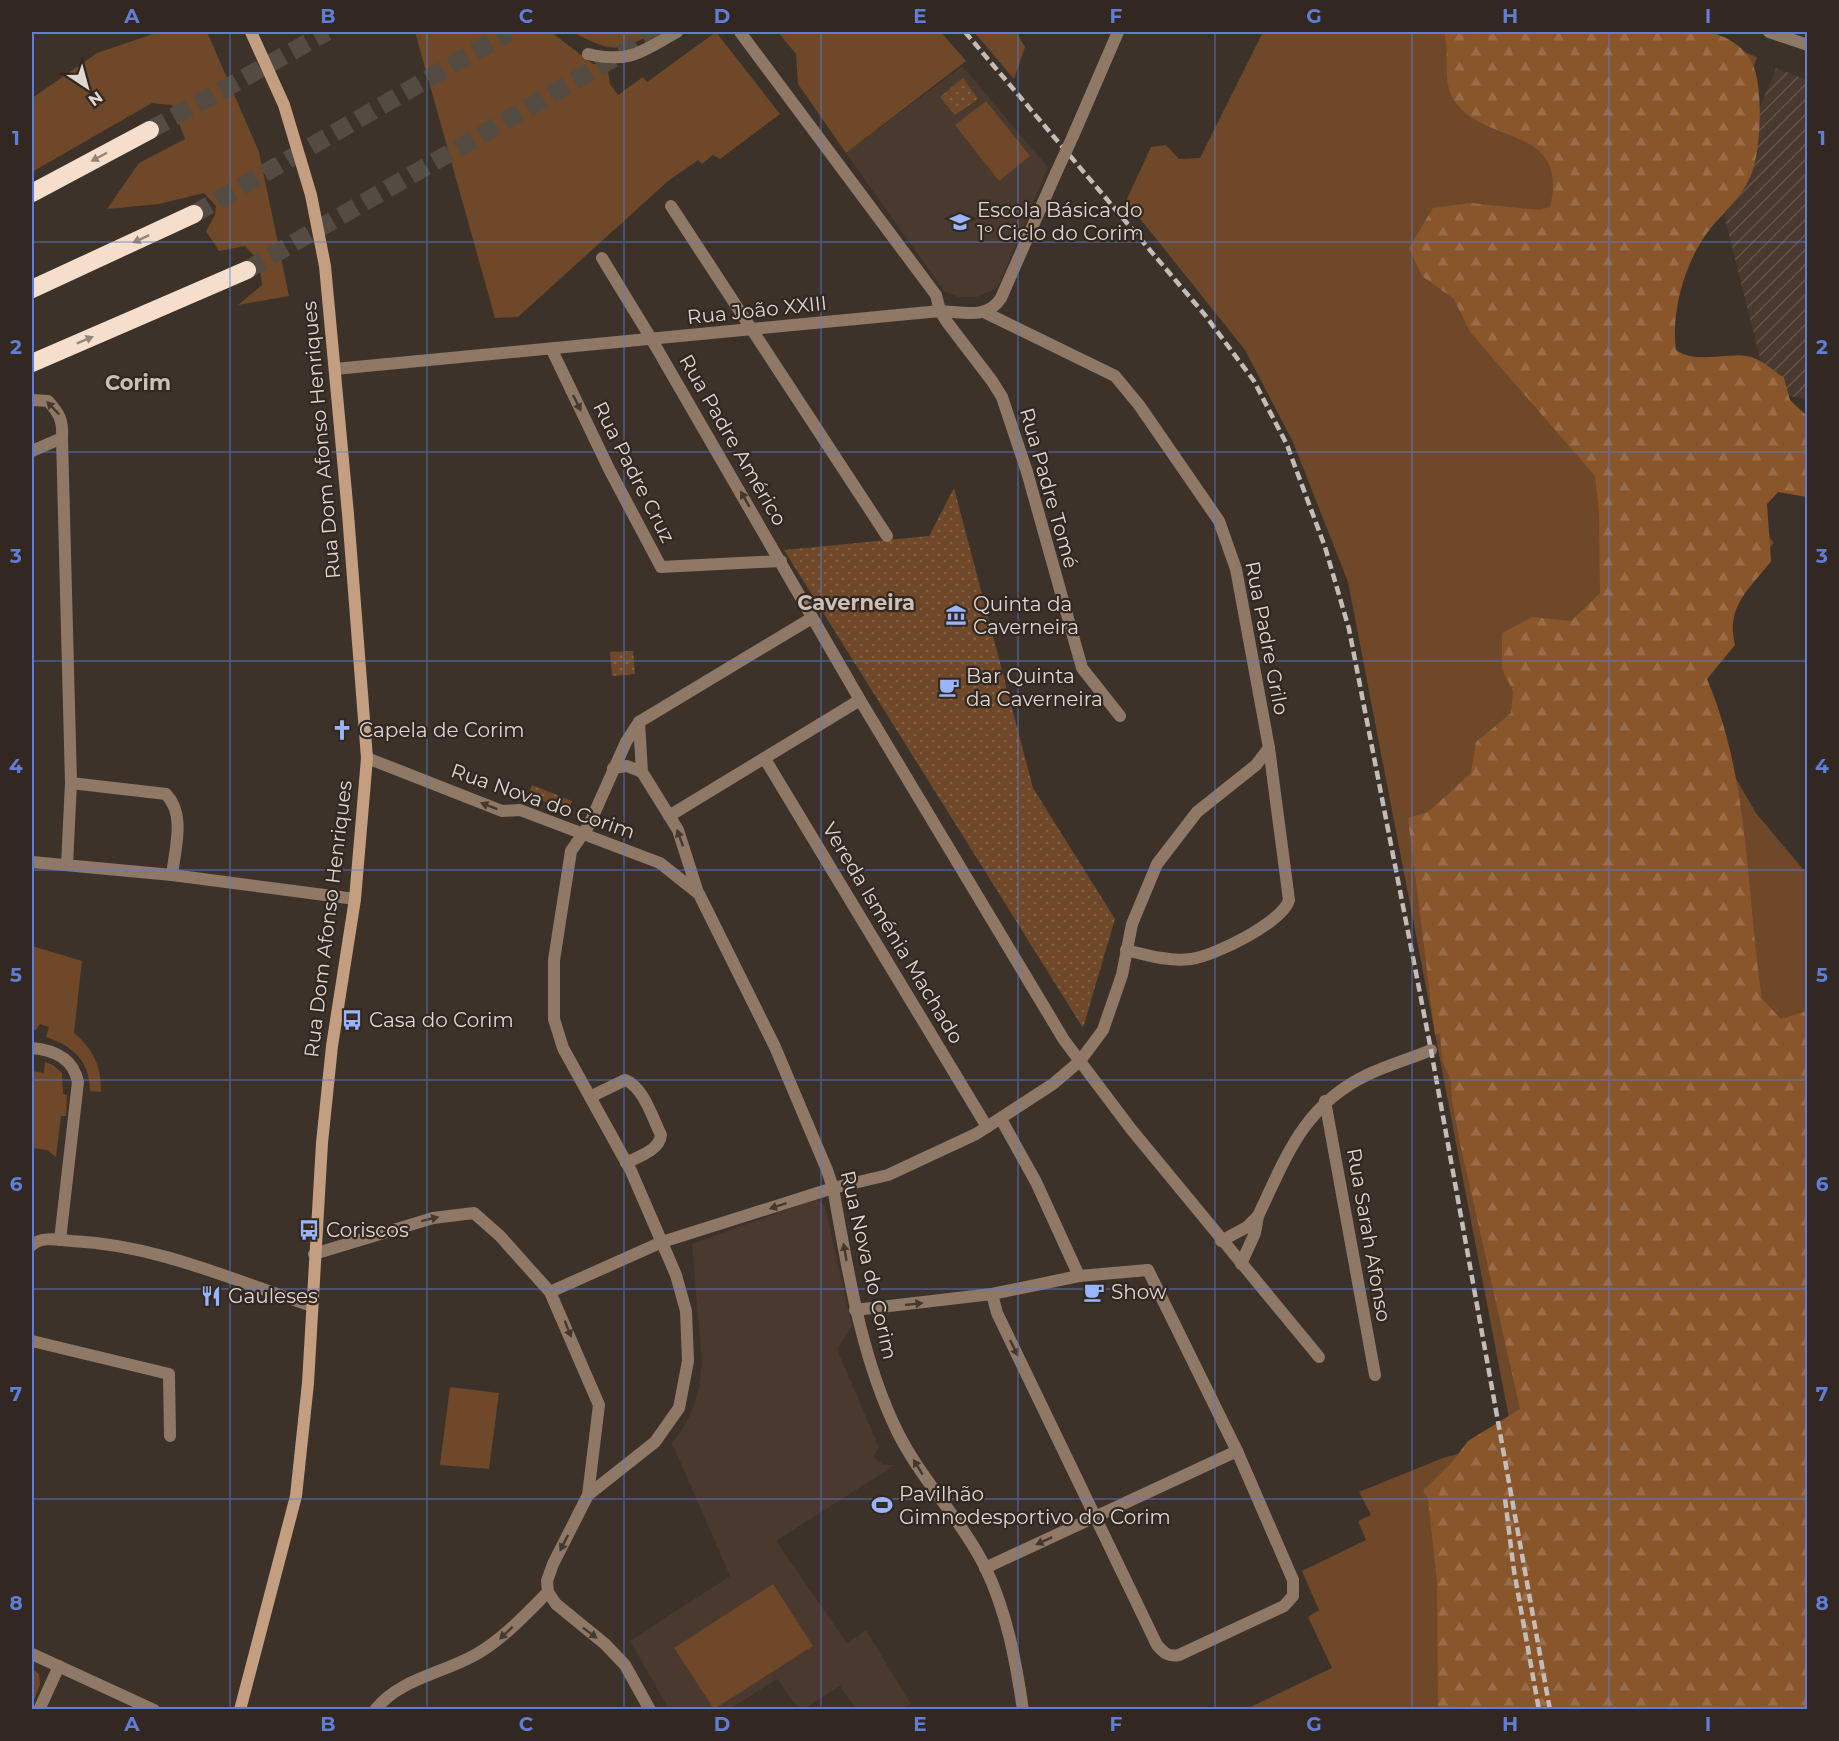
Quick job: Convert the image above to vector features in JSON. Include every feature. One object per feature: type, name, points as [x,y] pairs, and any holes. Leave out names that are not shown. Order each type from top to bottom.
[{"type":"highway","points":[[32,193],[150,130]]},
{"type":"highway","points":[[32,289],[194,214]]},
{"type":"highway","points":[[32,363],[247,270]]},
{"type":"main road","name":"Rua Dom Afonso Henriques","points":[[240,1710],[296,1496],[308,1383],[314,1254],[332,1046],[355,899],[367,758],[325,266],[311,195],[284,105],[251,32]]},
{"type":"street","points":[[588,54],[609,59],[635,56],[678,32]]},
{"type":"street","name":"Rua Padre Tomé","points":[[740,32],[936,294],[940,311],[1002,397],[1027,472],[1082,668],[1120,716]]},
{"type":"street","points":[[986,313],[996,306],[1001,298],[1118,32]]},
{"type":"street","points":[[1771,32],[1808,45]]},
{"type":"street","points":[[671,206],[887,536]]},
{"type":"street","name":"Rua Padre Américo","points":[[602,258],[775,550],[860,700],[1064,1040],[1131,1130],[1319,1357]]},
{"type":"street","name":"Rua João XXIII","points":[[335,369],[940,311],[986,313]]},
{"type":"street","name":"Rua Padre Grilo","points":[[986,313],[1115,376],[1139,405],[1219,521],[1236,569],[1269,748],[1273,792],[1290,893],[1287,908],[1247,936],[1204,956],[1189,959],[1171,958],[1126,950]]},
{"type":"street","name":"Rua Padre Cruz","points":[[552,350],[609,469],[661,567],[781,561]]},
{"type":"street","points":[[32,400],[48,401],[59,413],[63,423],[71,783],[67,865]]},
{"type":"street","points":[[32,451],[62,438]]},
{"type":"street","points":[[588,1495],[655,1442],[679,1408],[688,1361],[686,1311],[676,1275],[626,1163],[563,1048],[554,1019],[552,999],[554,960],[571,850],[584,833],[614,768],[639,722],[812,618]]},
{"type":"street","points":[[669,816],[860,700]]},
{"type":"street","name":"Rua Nova do Corim","points":[[639,722],[642,772],[678,830],[699,894],[775,1047],[833,1188],[855,1310],[873,1369],[897,1431],[933,1491],[986,1568],[1012,1643],[1023,1710]]},
{"type":"street","points":[[550,1292],[662,1242],[833,1188],[888,1175],[987,1127],[1053,1084],[1080,1061],[1102,1030],[1122,975],[1126,950],[1143,893],[1157,864],[1197,812],[1256,765],[1269,748]]},
{"type":"street","name":"Rua Nova do Corim","points":[[367,758],[502,811],[520,810],[660,863],[699,894]]},
{"type":"street","name":"Vereda Isménia Machado","points":[[765,759],[987,1127]]},
{"type":"street","points":[[614,768],[627,766],[642,772]]},
{"type":"street","points":[[71,783],[166,794],[175,803],[178,816],[172,875]]},
{"type":"street","points":[[32,862],[172,875],[355,899]]},
{"type":"street","points":[[32,1048],[50,1050],[60,1055],[70,1064],[78,1082],[60,1240]]},
{"type":"street","points":[[1241,1264],[1255,1233],[1258,1216],[1293,1143],[1325,1101],[1340,1089],[1369,1073],[1431,1050]]},
{"type":"street","points":[[590,1098],[625,1080],[632,1082],[638,1090],[661,1136],[660,1142],[654,1148],[626,1163]]},
{"type":"street","name":"Rua Sarah Afonso","points":[[1325,1101],[1375,1375]]},
{"type":"street","points":[[1001,1119],[1036,1182],[1079,1276]]},
{"type":"street","points":[[314,1254],[433,1218],[474,1213],[500,1236],[550,1292],[599,1405],[588,1495],[553,1564],[547,1581],[548,1593],[571,1619],[605,1644],[625,1665],[650,1710]]},
{"type":"street","points":[[1221,1241],[1247,1227],[1258,1216]]},
{"type":"street","points":[[32,1245],[45,1239],[122,1244],[161,1254],[312,1305]]},
{"type":"street","points":[[855,1310],[992,1294],[1079,1276],[1148,1270],[1237,1451],[1293,1580],[1293,1596],[1284,1606],[1179,1655],[1171,1657],[1163,1653],[1157,1645],[1097,1516],[997,1313],[992,1294]]},
{"type":"street","points":[[32,1341],[169,1374],[170,1436]]},
{"type":"street","points":[[986,1568],[1237,1451]]},
{"type":"street","points":[[375,1710],[396,1688],[448,1669],[496,1643],[548,1593]]},
{"type":"street","points":[[32,1654],[154,1710]]},
{"type":"street","points":[[39,1710],[59,1666]]},
{"type":"shaded area","points":[[159,32],[207,32],[259,152],[289,296],[238,305],[262,285],[259,261],[245,246],[219,251],[206,231],[215,215],[216,206],[204,193],[159,204],[107,209],[139,163],[185,139],[172,105],[152,103],[32,172],[32,98],[97,53]]},
{"type":"shaded area","points":[[415,32],[551,32],[593,64],[607,64],[610,84],[618,95],[643,77],[647,82],[716,32],[780,114],[720,159],[713,155],[702,164],[698,160],[667,182],[518,317],[495,318]]},
{"type":"shaded area","points":[[572,32],[656,32],[631,44],[614,47],[597,43]]},
{"type":"shaded area","points":[[778,32],[941,32],[966,61],[846,153],[798,84],[796,54]]},
{"type":"shaded area","points":[[974,32],[1016,32],[1025,47],[1014,79]]},
{"type":"shaded area","points":[[1263,32],[1693,32],[1757,57],[1662,334],[1660,389],[1774,543],[1672,669],[1756,813],[1807,874],[1807,1709],[1513,1439],[1348,582],[1293,442],[1245,350],[1126,201],[1151,147],[1166,145],[1179,159],[1200,158]]},
{"type":"shaded area","name":"Escola Básica do 1º Ciclo do Corim","points":[[962,66],[1048,167],[1000,283],[993,290],[977,297],[958,297],[944,291],[846,153]]},
{"type":"shaded area","points":[[1776,68],[1807,80],[1807,400],[1768,390],[1721,203]]},
{"type":"shaded area","points":[[963,78],[978,99],[955,115],[940,97]]},
{"type":"shaded area","points":[[986,101],[1030,156],[999,181],[955,125]]},
{"type":"shaded area","name":"Quinta da Caverneira","points":[[954,488],[1033,788],[1115,919],[1083,1028],[784,550],[929,536]]},
{"type":"shaded area","points":[[633,651],[635,674],[612,676],[610,652]]},
{"type":"shaded area","points":[[532,785],[572,801],[568,811],[528,795]]},
{"type":"shaded area","points":[[32,946],[82,961],[74,1033],[87,1046],[95,1059],[100,1074],[101,1092],[90,1091],[87,1071],[72,1050],[46,1037],[49,1027],[40,1024],[36,1030],[32,1029]]},
{"type":"shaded area","points":[[45,1062],[53,1065],[62,1073],[63,1094],[67,1095],[66,1116],[61,1116],[56,1157],[47,1150],[32,1148],[32,1071],[44,1073]]},
{"type":"shaded area","points":[[816,1199],[825,1206],[852,1326],[837,1349],[879,1447],[873,1457],[884,1465],[895,1465],[776,1541],[847,1643],[866,1630],[911,1704],[903,1709],[856,1709],[840,1686],[804,1709],[799,1709],[777,1679],[730,1709],[669,1709],[630,1641],[730,1576],[672,1443],[684,1427],[693,1408],[699,1388],[702,1363],[692,1244]]},
{"type":"shaded area","points":[[450,1387],[499,1393],[489,1469],[440,1465]]},
{"type":"shaded area","points":[[1482,1447],[1528,1709],[1244,1710],[1332,1668],[1308,1617],[1319,1610],[1302,1571],[1366,1540],[1358,1521],[1371,1515],[1359,1492],[1443,1458]]},
{"type":"shaded area","points":[[773,1584],[813,1646],[714,1709],[674,1648]]},
{"type":"shaded area","points":[[32,1669],[39,1674],[40,1685],[34,1700],[32,1699]]},
{"type":"green space","points":[[1444,32],[1709,32],[1728,39],[1739,47],[1749,57],[1756,73],[1760,119],[1757,151],[1751,175],[1737,198],[1707,233],[1692,259],[1681,289],[1675,335],[1676,350],[1693,357],[1732,355],[1755,358],[1764,363],[1784,378],[1790,400],[1807,416],[1807,497],[1778,492],[1767,504],[1771,561],[1748,589],[1737,608],[1733,631],[1735,645],[1707,679],[1721,717],[1739,796],[1762,999],[1781,1019],[1807,1011],[1807,1709],[1438,1709],[1437,1583],[1428,1498],[1423,1491],[1452,1462],[1468,1441],[1520,1409],[1460,1143],[1452,1101],[1451,1080],[1442,1060],[1440,1033],[1435,1035],[1408,818],[1428,812],[1471,773],[1476,742],[1511,713],[1513,691],[1502,669],[1502,633],[1532,617],[1571,621],[1600,593],[1599,512],[1595,476],[1470,332],[1454,299],[1422,276],[1409,248],[1433,208],[1470,203],[1539,210],[1550,207],[1553,181],[1548,162],[1537,150],[1522,140],[1487,126],[1470,116],[1451,95],[1447,78],[1447,50]]},
{"type":"tunnel","points":[[150,130],[327,32]]},
{"type":"tunnel","points":[[194,214],[509,32]]},
{"type":"tunnel","points":[[247,270],[659,32]]},
{"type":"railway","points":[[965,32],[1205,315],[1254,381],[1287,445],[1325,547],[1349,629],[1431,1050],[1550,1710]]},
{"type":"railway","points":[[1505,1499],[1514,1571],[1539,1710]]},
{"type":"place","name":"Escola Básica do 1º Ciclo do Corim","points":[[960,222]]},
{"type":"place","name":"Quinta da Caverneira","points":[[956,615]]},
{"type":"place","name":"Bar Quinta da Caverneira","points":[[949,687]]},
{"type":"place","name":"Capela de Corim","points":[[342,730]]},
{"type":"place","name":"Casa do Corim","points":[[352,1020]]},
{"type":"place","name":"Coriscos","points":[[309,1230]]},
{"type":"place","name":"Show","points":[[1094,1292]]},
{"type":"place","name":"Gauleses","points":[[211,1296]]},
{"type":"place","name":"Pavilhão Gimnodesportivo do Corim","points":[[882,1505]]},
{"type":"district","name":"Corim","points":[[138,383]]},
{"type":"district","name":"Caverneira","points":[[856,603]]}]
